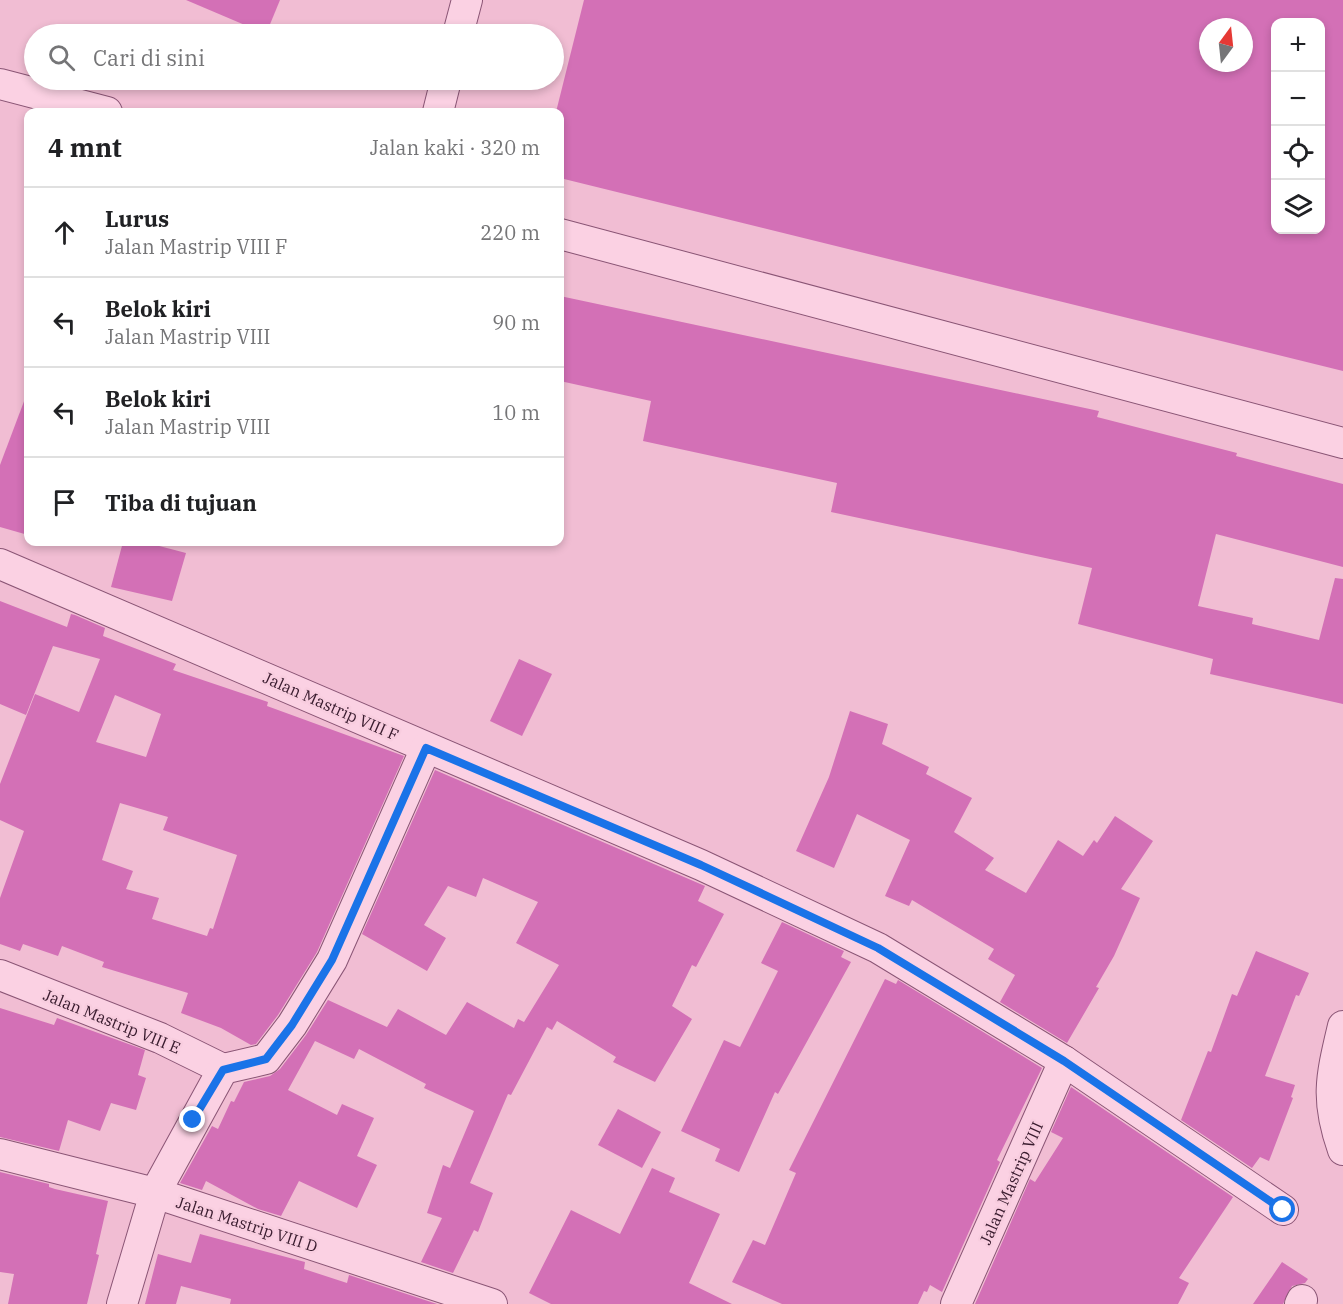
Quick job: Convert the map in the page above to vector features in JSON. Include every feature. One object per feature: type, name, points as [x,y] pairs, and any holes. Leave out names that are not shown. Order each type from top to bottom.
[{"type":"street","points":[[461,24],[467,0]]},
{"type":"street","points":[[0,84],[92,108]]},
{"type":"street","points":[[439,108],[444,90]]},
{"type":"street","points":[[564,235],[1343,443]]},
{"type":"street","name":"Jalan Mastrip VIII F","points":[[0,564],[701,865],[878,948],[1064,1061],[1283,1210]]},
{"type":"street","points":[[122,1304],[155,1193],[223,1070],[266,1059],[292,1025],[332,960],[426,748]]},
{"type":"street","name":"Jalan Mastrip VIII E","points":[[0,975],[160,1038],[223,1070]]},
{"type":"street","points":[[1343,1026],[1332,1072],[1330,1096],[1333,1122],[1343,1150]]},
{"type":"street","name":"Jalan Mastrip VIII","points":[[956,1304],[1064,1061]]},
{"type":"street","name":"Jalan Mastrip VIII D","points":[[0,1154],[155,1193],[492,1304]]},
{"type":"building","points":[[186,0],[280,0],[270,24],[242,24]]},
{"type":"building","points":[[584,0],[1343,0],[1343,371],[564,179],[564,108],[557,108],[562,90],[564,90],[564,80]]},
{"type":"building","points":[[564,297],[1099,411],[1097,417],[1237,453],[1236,456],[1343,484],[1343,567],[1216,534],[1198,606],[1253,618],[1252,624],[1319,640],[1335,578],[1343,579],[1343,704],[1210,674],[1213,659],[1078,624],[1092,568],[831,512],[837,483],[643,441],[651,401],[564,382]]},
{"type":"building","points":[[24,401],[24,534],[0,527],[0,465]]},
{"type":"building","points":[[122,546],[159,546],[186,553],[172,601],[111,587]]},
{"type":"building","points":[[0,601],[67,627],[71,614],[75,615],[105,628],[103,636],[176,664],[173,670],[268,702],[267,706],[404,756],[317,952],[278,1015],[256,1044],[251,1045],[221,1028],[181,1013],[188,993],[102,967],[104,962],[62,946],[58,956],[23,944],[20,951],[0,944],[0,898],[24,831],[0,820],[0,784],[35,694],[79,712],[100,659],[53,646],[26,715],[0,704]],"holes":[[[115,695],[161,714],[146,757],[96,742]],[[120,803],[168,817],[163,830],[237,855],[213,929],[210,928],[207,936],[152,919],[159,898],[126,889],[133,871],[102,860]]]},
{"type":"building","points":[[519,659],[552,674],[522,736],[490,721]]},
{"type":"building","points":[[850,711],[888,724],[882,744],[929,767],[926,774],[972,798],[954,832],[994,858],[985,870],[1026,893],[1058,840],[1083,856],[1094,840],[1097,843],[1115,816],[1153,841],[1121,889],[1140,898],[1114,956],[1096,987],[1099,988],[1067,1043],[1000,1002],[1015,975],[988,959],[994,949],[912,900],[909,906],[885,896],[910,840],[857,814],[834,868],[796,851],[829,777]]},
{"type":"building","points":[[435,770],[705,886],[698,901],[724,914],[696,967],[692,965],[672,1006],[692,1019],[655,1082],[613,1062],[616,1057],[557,1021],[552,1030],[547,1027],[511,1095],[508,1094],[470,1183],[493,1193],[478,1232],[474,1230],[453,1273],[421,1262],[442,1218],[427,1213],[443,1165],[450,1168],[474,1111],[424,1088],[426,1084],[359,1049],[354,1059],[315,1041],[288,1090],[337,1115],[342,1104],[374,1118],[357,1156],[377,1165],[357,1208],[299,1181],[281,1216],[258,1209],[206,1181],[202,1190],[180,1183],[212,1126],[218,1129],[231,1101],[234,1102],[244,1082],[270,1076],[280,1069],[306,1035],[328,1000],[387,1027],[398,1009],[446,1035],[467,1002],[514,1028],[518,1019],[524,1022],[559,965],[516,943],[538,902],[483,878],[476,897],[448,886],[424,925],[446,938],[427,971],[362,934]]},
{"type":"building","points":[[782,922],[844,951],[841,957],[851,962],[778,1094],[775,1092],[739,1172],[715,1161],[720,1149],[681,1131],[724,1040],[740,1047],[778,971],[761,963]]},
{"type":"building","points":[[1256,951],[1309,973],[1299,996],[1296,995],[1265,1076],[1295,1085],[1291,1097],[1293,1098],[1269,1161],[1260,1157],[1252,1168],[1181,1120],[1208,1051],[1211,1052],[1232,994],[1237,996]]},
{"type":"building","points":[[885,979],[896,984],[898,980],[1042,1068],[997,1160],[1000,1162],[942,1292],[930,1285],[927,1292],[924,1291],[918,1304],[782,1304],[732,1282],[753,1240],[765,1245],[796,1173],[789,1170]]},
{"type":"building","points":[[0,1008],[54,1025],[57,1018],[145,1050],[138,1075],[146,1078],[136,1110],[111,1103],[100,1131],[68,1120],[59,1151],[0,1137]]},
{"type":"building","points":[[1071,1087],[1233,1197],[1179,1278],[1189,1283],[1178,1304],[975,1304],[1030,1179],[1035,1182],[1063,1138],[1051,1132]]},
{"type":"building","points":[[618,1109],[661,1132],[642,1168],[598,1145]]},
{"type":"building","points":[[652,1168],[675,1178],[669,1192],[720,1214],[689,1283],[732,1304],[551,1304],[529,1293],[571,1210],[620,1234]]},
{"type":"building","points":[[0,1172],[49,1184],[49,1187],[55,1189],[108,1201],[96,1254],[99,1255],[87,1304],[8,1304],[14,1274],[0,1272]]},
{"type":"building","points":[[200,1234],[305,1262],[304,1269],[347,1283],[349,1275],[437,1304],[230,1304],[231,1299],[181,1286],[176,1304],[145,1304],[158,1254],[191,1263]]},
{"type":"building","points":[[1282,1262],[1308,1279],[1305,1283],[1292,1286],[1283,1304],[1253,1304]]},
{"type":"route","points":[[193,1120],[223,1070],[246,1066],[266,1059],[292,1025],[332,960],[426,748],[701,865],[878,948],[1064,1061],[1283,1210]]}]
